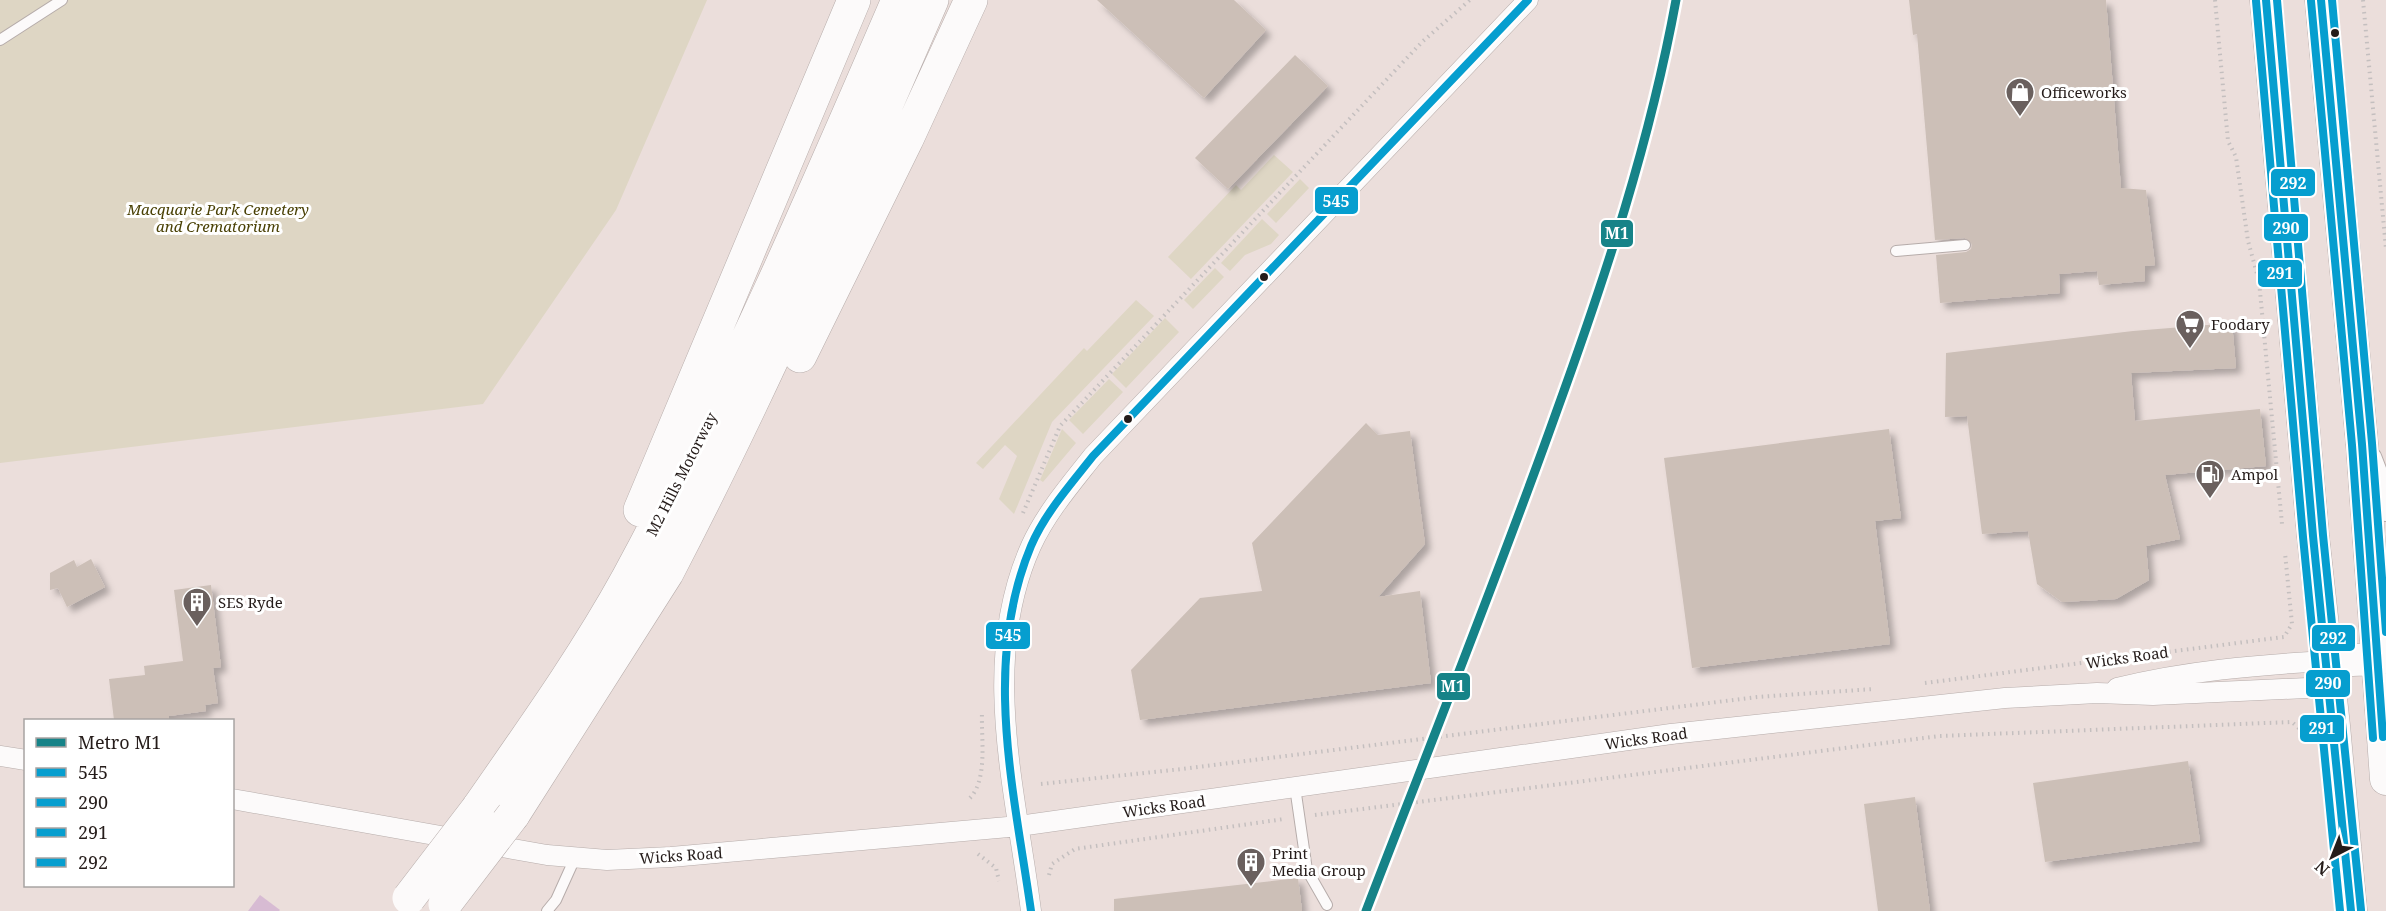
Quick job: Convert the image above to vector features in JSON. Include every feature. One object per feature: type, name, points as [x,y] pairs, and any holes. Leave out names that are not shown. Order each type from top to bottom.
[{"type":"highway","points":[[627,579],[640,509],[854,0]]},
{"type":"highway","name":"M2 Hills Motorway","points":[[404,904],[478,808],[557,693],[627,579],[742,353],[898,0]]},
{"type":"highway","name":"M2 Hills Motorway","points":[[442,908],[513,815],[667,573],[793,320],[932,0]]},
{"type":"highway","points":[[688,531],[769,419],[907,139],[971,0]]},
{"type":"main road","points":[[2266,0],[2272,93],[2350,911]]},
{"type":"main road","points":[[2321,0],[2383,672],[2386,779]]},
{"type":"main road","points":[[2362,444],[2386,507]]},
{"type":"main road","name":"Wicks Road","points":[[2327,674],[2383,672]]},
{"type":"street","points":[[1031,911],[1004,715],[1003,668],[1019,580],[1032,545],[1059,498],[1094,456],[1528,0]]},
{"type":"street","name":"Wicks Road","points":[[234,799],[457,840],[575,858],[607,860],[671,857],[1019,826],[1715,729],[2005,698],[2097,693],[2153,695],[2327,674]]},
{"type":"street","points":[[0,756],[24,760]]},
{"type":"lane","points":[[0,40],[62,0]]},
{"type":"lane","points":[[1896,251],[1965,245]]},
{"type":"lane","points":[[1295,787],[1307,870],[1327,905]]},
{"type":"lane","points":[[547,911],[556,900],[575,858]]},
{"type":"path","points":[[2215,0],[2228,141],[2236,157],[2248,241],[2259,281],[2283,536]]},
{"type":"path","points":[[2363,0],[2386,249]]},
{"type":"path","name":"Wicks Road","points":[[1915,684],[2284,637],[2292,624],[2284,547]]},
{"type":"path","name":"Wicks Road","points":[[1041,784],[1182,769],[1757,697],[1846,689],[1880,689]]},
{"type":"path","points":[[1048,876],[1052,864],[1075,849],[1300,817],[1940,736],[2292,722],[2301,730],[2334,726]]},
{"type":"path","points":[[978,854],[987,858],[996,868],[999,881]]},
{"type":"green space","name":"Macquarie Park Cemetery and Crematorium","points":[[0,0],[707,0],[616,210],[483,404],[0,463]]},
{"type":"green space","points":[[1274,155],[1293,172],[1191,279],[1168,257],[1236,185],[1241,190]]},
{"type":"green space","points":[[1300,179],[1309,188],[1276,223],[1267,214]]},
{"type":"green space","points":[[1262,219],[1279,235],[1271,244],[1245,255],[1230,271],[1221,263]]},
{"type":"green space","points":[[1215,268],[1224,277],[1193,309],[1184,300]]},
{"type":"green space","points":[[1136,300],[1154,316],[1052,422],[1014,514],[999,499],[1017,456],[1005,445],[983,469],[976,463],[1084,348],[1087,351]]},
{"type":"green space","points":[[1165,318],[1179,332],[1126,388],[1112,374]]},
{"type":"green space","points":[[1109,379],[1123,392],[1083,434],[1069,420]]},
{"type":"green space","points":[[1062,429],[1076,443],[1043,482],[1040,480]]},
{"type":"shaded area","points":[[260,895],[280,910],[248,911]]},
{"type":"building","points":[[1097,0],[1234,0],[1266,30],[1204,98]]},
{"type":"building","name":"Officeworks","points":[[1909,0],[2106,0],[2121,188],[2146,190],[2155,265],[2145,266],[2145,281],[2099,285],[2097,271],[2059,274],[2060,293],[1940,303],[1936,255],[1966,252],[1971,249],[1972,244],[1965,238],[1935,240],[1917,34],[1913,35]]},
{"type":"building","points":[[1295,55],[1328,86],[1228,189],[1195,158]]},
{"type":"building","points":[[2232,323],[2236,368],[2131,373],[2135,421],[2260,409],[2266,466],[2165,475],[2180,539],[2146,546],[2149,580],[2116,599],[2062,602],[2037,584],[2028,531],[1982,534],[1967,416],[1945,417],[1946,353],[2133,331]]},
{"type":"building","points":[[1366,423],[1378,435],[1410,431],[1425,544],[1378,597],[1420,591],[1431,683],[1140,720],[1131,670],[1200,598],[1262,591],[1252,543]]},
{"type":"building","points":[[1889,429],[1901,518],[1875,521],[1890,644],[1692,668],[1664,458]]},
{"type":"building","points":[[91,559],[105,587],[67,607],[58,588],[50,590],[50,573],[74,560],[77,567]]},
{"type":"building","name":"SES Ryde","points":[[211,585],[221,667],[213,668],[218,703],[205,705],[206,711],[169,716],[169,719],[114,719],[109,679],[145,675],[144,666],[183,661],[174,590]]},
{"type":"building","points":[[2188,761],[2200,841],[2045,862],[2033,783]]},
{"type":"building","points":[[1915,797],[1930,911],[1878,911],[1864,804]]},
{"type":"building","name":"Print Media Group","points":[[1298,878],[1302,911],[1114,911],[1114,899]]},
{"type":"metro line","name":"M1","points":[[1366,911],[1510,538],[1592,311],[1640,157],[1676,0]]},
{"type":"transit line","name":"545","points":[[1031,911],[1011,774],[1006,727],[1005,681],[1008,636],[1016,590],[1037,534],[1059,499],[1093,456],[1528,0]]},
{"type":"transit line","name":"290","points":[[2266,0],[2313,536],[2351,911]]},
{"type":"transit line","name":"292","points":[[2277,0],[2323,535],[2361,910]]},
{"type":"transit line","name":"290","points":[[2321,0],[2362,444],[2383,737]]},
{"type":"transit line","name":"292","points":[[2332,0],[2372,443],[2386,632]]},
{"type":"transit line","name":"291","points":[[2256,1],[2303,537],[2340,911]]},
{"type":"transit line","name":"291","points":[[2311,1],[2352,445],[2373,738]]},
{"type":"place","name":"Officeworks","points":[[2020,118]]},
{"type":"place","name":"Foodary","points":[[2190,350]]},
{"type":"place","name":"Ampol","points":[[2210,500]]},
{"type":"place","name":"SES Ryde","points":[[197,628]]},
{"type":"place","name":"Print Media Group","points":[[1251,888]]}]
